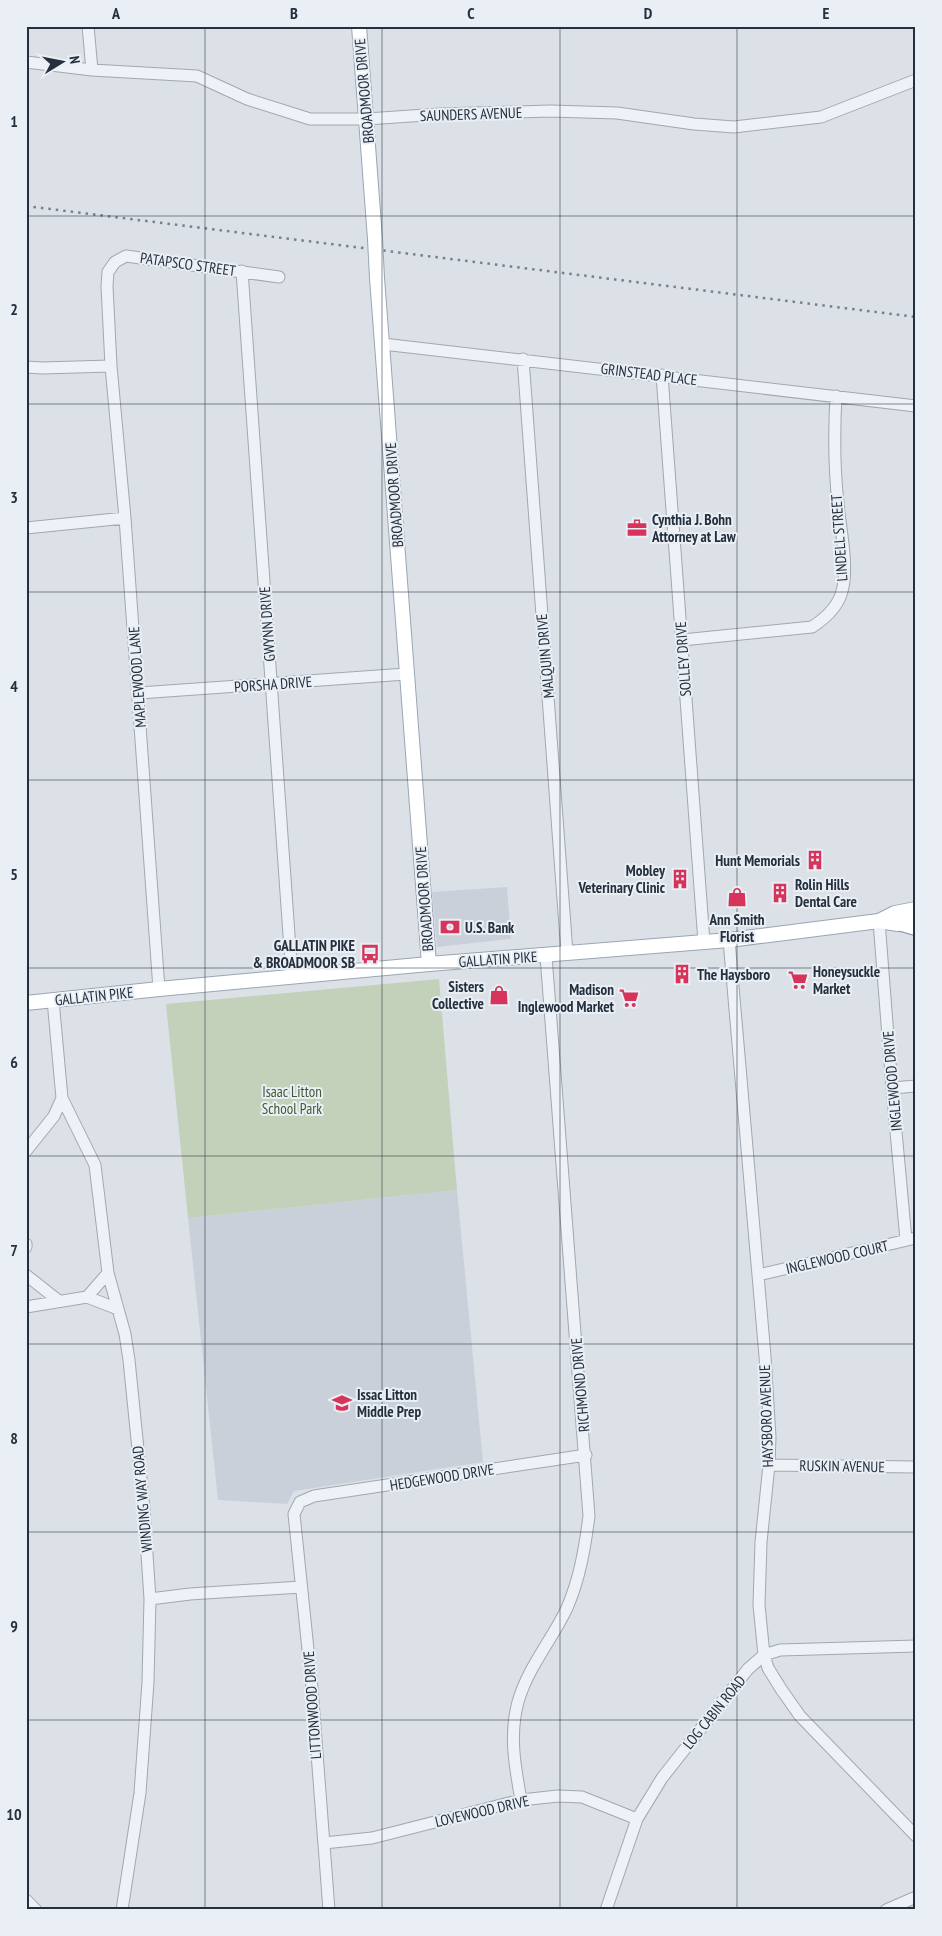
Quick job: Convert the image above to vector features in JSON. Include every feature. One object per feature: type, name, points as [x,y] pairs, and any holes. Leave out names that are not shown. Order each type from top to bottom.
[{"type":"main road","name":"BROADMOOR DRIVE","points":[[359,26],[429,964]]},
{"type":"main road","name":"GALLATIN PIKE","points":[[879,921],[895,913],[916,909]]},
{"type":"main road","name":"GALLATIN PIKE","points":[[26,1003],[429,964],[729,940],[879,921],[911,924]]},
{"type":"street","points":[[88,26],[92,70]]},
{"type":"street","name":"SAUNDERS AVENUE","points":[[26,62],[92,70],[197,76],[247,99],[310,119],[367,119],[440,114],[551,111],[617,113],[694,124],[734,127],[822,117],[916,80]]},
{"type":"street","name":"PATAPSCO STREET","points":[[111,366],[108,272],[115,262],[126,256],[279,277]]},
{"type":"street","name":"GWYNN DRIVE","points":[[242,271],[292,977]]},
{"type":"street","name":"GRINSTEAD PLACE","points":[[383,344],[916,406]]},
{"type":"street","name":"MALQUIN DRIVE","points":[[523,359],[567,953]]},
{"type":"street","points":[[26,367],[111,366]]},
{"type":"street","name":"MAPLEWOOD LANE","points":[[111,366],[139,693],[159,989]]},
{"type":"street","name":"SOLLEY DRIVE","points":[[662,375],[704,942]]},
{"type":"street","name":"LINDELL STREET","points":[[682,640],[812,627],[825,619],[835,607],[843,588],[844,570],[835,470],[836,396]]},
{"type":"street","points":[[26,528],[125,518]]},
{"type":"street","name":"PORSHA DRIVE","points":[[139,693],[406,674]]},
{"type":"street","name":"INGLEWOOD DRIVE","points":[[879,921],[892,1088],[911,1239]]},
{"type":"street","name":"HAYSBORO AVENUE","points":[[729,940],[770,1437],[760,1587],[760,1613],[764,1655],[768,1668],[800,1716],[916,1836]]},
{"type":"street","name":"RICHMOND DRIVE","points":[[520,1800],[514,1763],[513,1733],[518,1702],[531,1670],[566,1608],[578,1577],[589,1516],[586,1455],[546,956]]},
{"type":"street","points":[[26,1151],[54,1116],[62,1098],[53,1000]]},
{"type":"street","points":[[892,1088],[916,1086]]},
{"type":"street","name":"WINDING WAY ROAD","points":[[62,1098],[95,1165],[108,1273],[125,1334],[129,1360],[144,1509],[150,1598],[148,1682],[140,1793],[122,1910]]},
{"type":"street","name":"INGLEWOOD COURT","points":[[758,1275],[911,1239]]},
{"type":"street","points":[[87,1297],[108,1273]]},
{"type":"street","points":[[26,1275],[59,1302]]},
{"type":"street","points":[[26,1307],[87,1297],[118,1309]]},
{"type":"street","name":"HEDGEWOOD DRIVE","points":[[300,1502],[314,1496],[586,1455]]},
{"type":"street","name":"RUSKIN AVENUE","points":[[769,1465],[916,1468]]},
{"type":"street","name":"LITTONWOOD DRIVE","points":[[300,1502],[294,1514],[312,1688],[329,1910]]},
{"type":"street","points":[[150,1598],[302,1587]]},
{"type":"street","points":[[764,1655],[780,1650],[916,1646]]},
{"type":"street","name":"LOG CABIN ROAD","points":[[606,1910],[637,1819],[662,1778],[748,1669],[764,1655]]},
{"type":"street","name":"LOVEWOOD DRIVE","points":[[324,1843],[372,1838],[520,1800],[558,1796],[582,1797],[637,1819]]},
{"type":"street","points":[[886,1910],[916,1897]]},
{"type":"street","points":[[26,1900],[36,1910]]},
{"type":"shaded area","points":[[507,887],[511,939],[437,947],[432,892]]},
{"type":"shaded area","name":"Issac Litton Middle Prep","points":[[457,1190],[483,1462],[294,1491],[287,1504],[218,1500],[188,1218]]},
{"type":"green space","name":"Isaac Litton School Park","points":[[439,979],[457,1190],[188,1218],[166,1004]]},
{"type":"railway","points":[[26,206],[916,317]]},
{"type":"place","name":"Cynthia J. Bohn Attorney at Law","points":[[637,528]]},
{"type":"place","name":"Hunt Memorials","points":[[815,860]]},
{"type":"place","name":"Mobley Veterinary Clinic","points":[[680,879]]},
{"type":"place","name":"Rolin Hills Dental Care","points":[[780,893]]},
{"type":"place","name":"Ann Smith Florist","points":[[737,897]]},
{"type":"place","name":"U.S. Bank","points":[[450,927]]},
{"type":"place","name":"GALLATIN PIKE & BROADMOOR SB","points":[[370,954]]},
{"type":"place","name":"The Haysboro","points":[[682,974]]},
{"type":"place","name":"Honeysuckle Market","points":[[798,980]]},
{"type":"place","name":"Sisters Collective","points":[[499,995]]},
{"type":"place","name":"Madison Inglewood Market","points":[[629,998]]},
{"type":"place","name":"Issac Litton Middle Prep","points":[[342,1403]]}]
